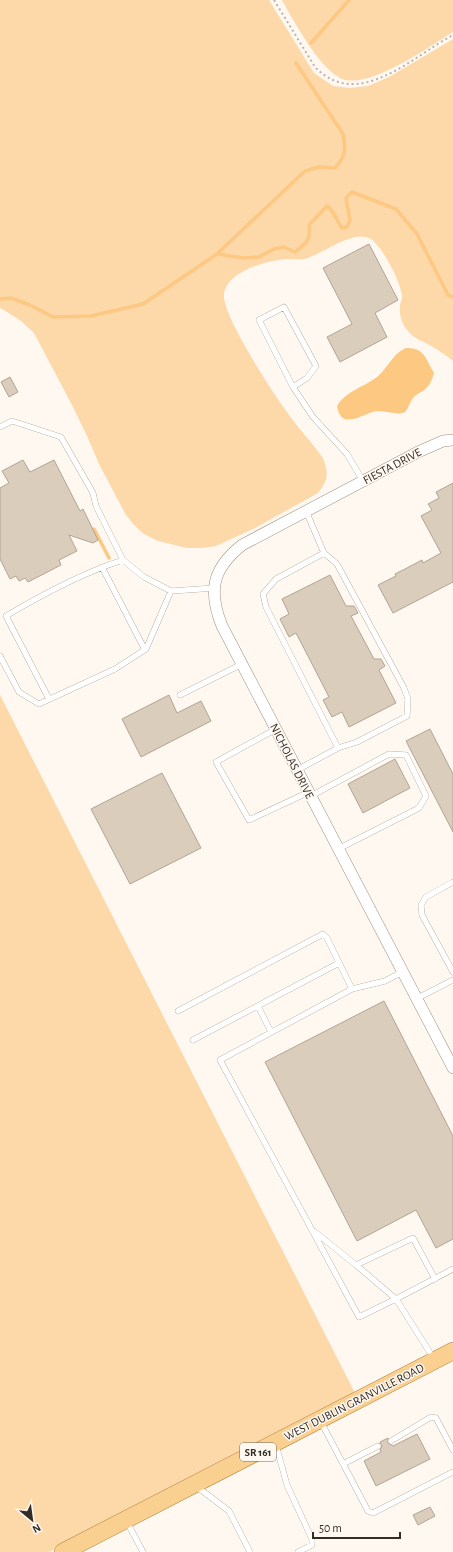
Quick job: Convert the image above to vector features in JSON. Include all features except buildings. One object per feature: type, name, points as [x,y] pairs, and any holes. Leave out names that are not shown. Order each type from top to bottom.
[{"type":"main road","name":"WEST DUBLIN GRANVILLE ROAD","points":[[63,1552],[453,1351]]},
{"type":"street","name":"FIESTA DRIVE","points":[[333,497],[431,446],[443,441],[453,440]]},
{"type":"street","name":"NICHOLAS DRIVE","points":[[333,497],[247,542],[232,553],[223,563],[217,574],[214,599],[216,612],[453,1068]]},
{"type":"lane","points":[[293,387],[307,378],[316,366],[284,307],[259,320],[293,387],[313,417],[347,454],[363,481]]},
{"type":"lane","points":[[0,427],[12,421],[61,438],[93,493],[96,506],[123,560],[144,577],[171,591],[215,588]]},
{"type":"lane","points":[[297,770],[338,748],[357,742],[408,716],[408,699],[404,688],[338,564],[324,553],[306,511]]},
{"type":"lane","points":[[324,553],[276,579],[263,594],[266,607],[338,748]]},
{"type":"lane","points":[[49,699],[6,616],[30,602],[102,568],[123,560]]},
{"type":"lane","points":[[102,568],[144,650]]},
{"type":"lane","points":[[0,656],[19,692],[39,704],[114,669],[146,649],[171,591]]},
{"type":"lane","points":[[180,695],[242,664]]},
{"type":"lane","points":[[276,729],[216,762],[249,820],[310,794],[389,754],[406,755],[426,796],[419,808],[338,849]]},
{"type":"lane","points":[[453,882],[426,897],[421,905],[422,915],[453,972]]},
{"type":"lane","points":[[178,1011],[323,934],[327,938],[352,989]]},
{"type":"lane","points":[[193,1040],[339,963]]},
{"type":"lane","points":[[402,972],[385,981],[352,989],[220,1060],[360,1317],[453,1269]]},
{"type":"lane","points":[[416,999],[453,980]]},
{"type":"lane","points":[[258,1006],[271,1032]]},
{"type":"lane","points":[[314,1231],[356,1264],[396,1299],[435,1361]]},
{"type":"lane","points":[[356,1264],[413,1238],[435,1279]]},
{"type":"lane","points":[[391,1441],[431,1417],[436,1418],[453,1450]]},
{"type":"lane","points":[[319,1420],[368,1511],[373,1513],[453,1472]]},
{"type":"lane","points":[[276,1443],[287,1485],[312,1539],[312,1545],[298,1552]]},
{"type":"lane","points":[[343,1464],[378,1446]]},
{"type":"lane","points":[[194,1485],[229,1511],[250,1552]]},
{"type":"lane","points":[[126,1520],[142,1552]]},
{"type":"path","points":[[274,0],[315,67],[322,74],[335,81],[348,84],[379,79],[408,64],[453,35]]},
{"type":"shaded area","points":[[0,0],[269,0],[314,73],[333,86],[350,88],[368,86],[389,77],[453,39],[453,361],[438,350],[410,334],[401,316],[400,305],[402,297],[399,283],[385,255],[374,241],[369,238],[362,236],[354,237],[304,259],[273,261],[262,264],[241,272],[233,278],[227,286],[224,294],[225,304],[238,334],[293,421],[323,458],[327,473],[326,480],[318,493],[255,528],[216,546],[187,548],[158,541],[144,534],[134,525],[126,515],[100,466],[73,407],[34,333],[21,321],[0,308]]},
{"type":"shaded area","points":[[282,0],[453,0],[453,32],[398,66],[365,79],[351,81],[340,78],[323,64],[307,43]]},
{"type":"shaded area","points":[[406,348],[412,348],[421,352],[434,373],[429,385],[413,398],[405,412],[399,413],[377,411],[353,419],[348,420],[343,418],[339,414],[337,406],[341,401],[350,393],[377,377],[397,354]]},
{"type":"shaded area","points":[[0,695],[356,1395],[49,1552],[0,1552]]},
{"type":"waterway","points":[[311,43],[349,0]]},
{"type":"waterway","points":[[0,299],[11,298],[30,305],[53,317],[91,316],[143,304],[217,254],[305,171],[319,167],[335,168],[341,160],[344,152],[345,144],[343,134],[296,63]]},
{"type":"waterway","points":[[217,254],[244,258],[259,257],[274,249],[284,247],[295,252],[303,246],[309,238],[309,225],[327,206],[334,213],[342,228],[347,227],[350,220],[346,198],[352,192],[396,209],[417,234],[448,295],[453,297]]},
{"type":"waterway","points":[[94,529],[109,558]]}]
